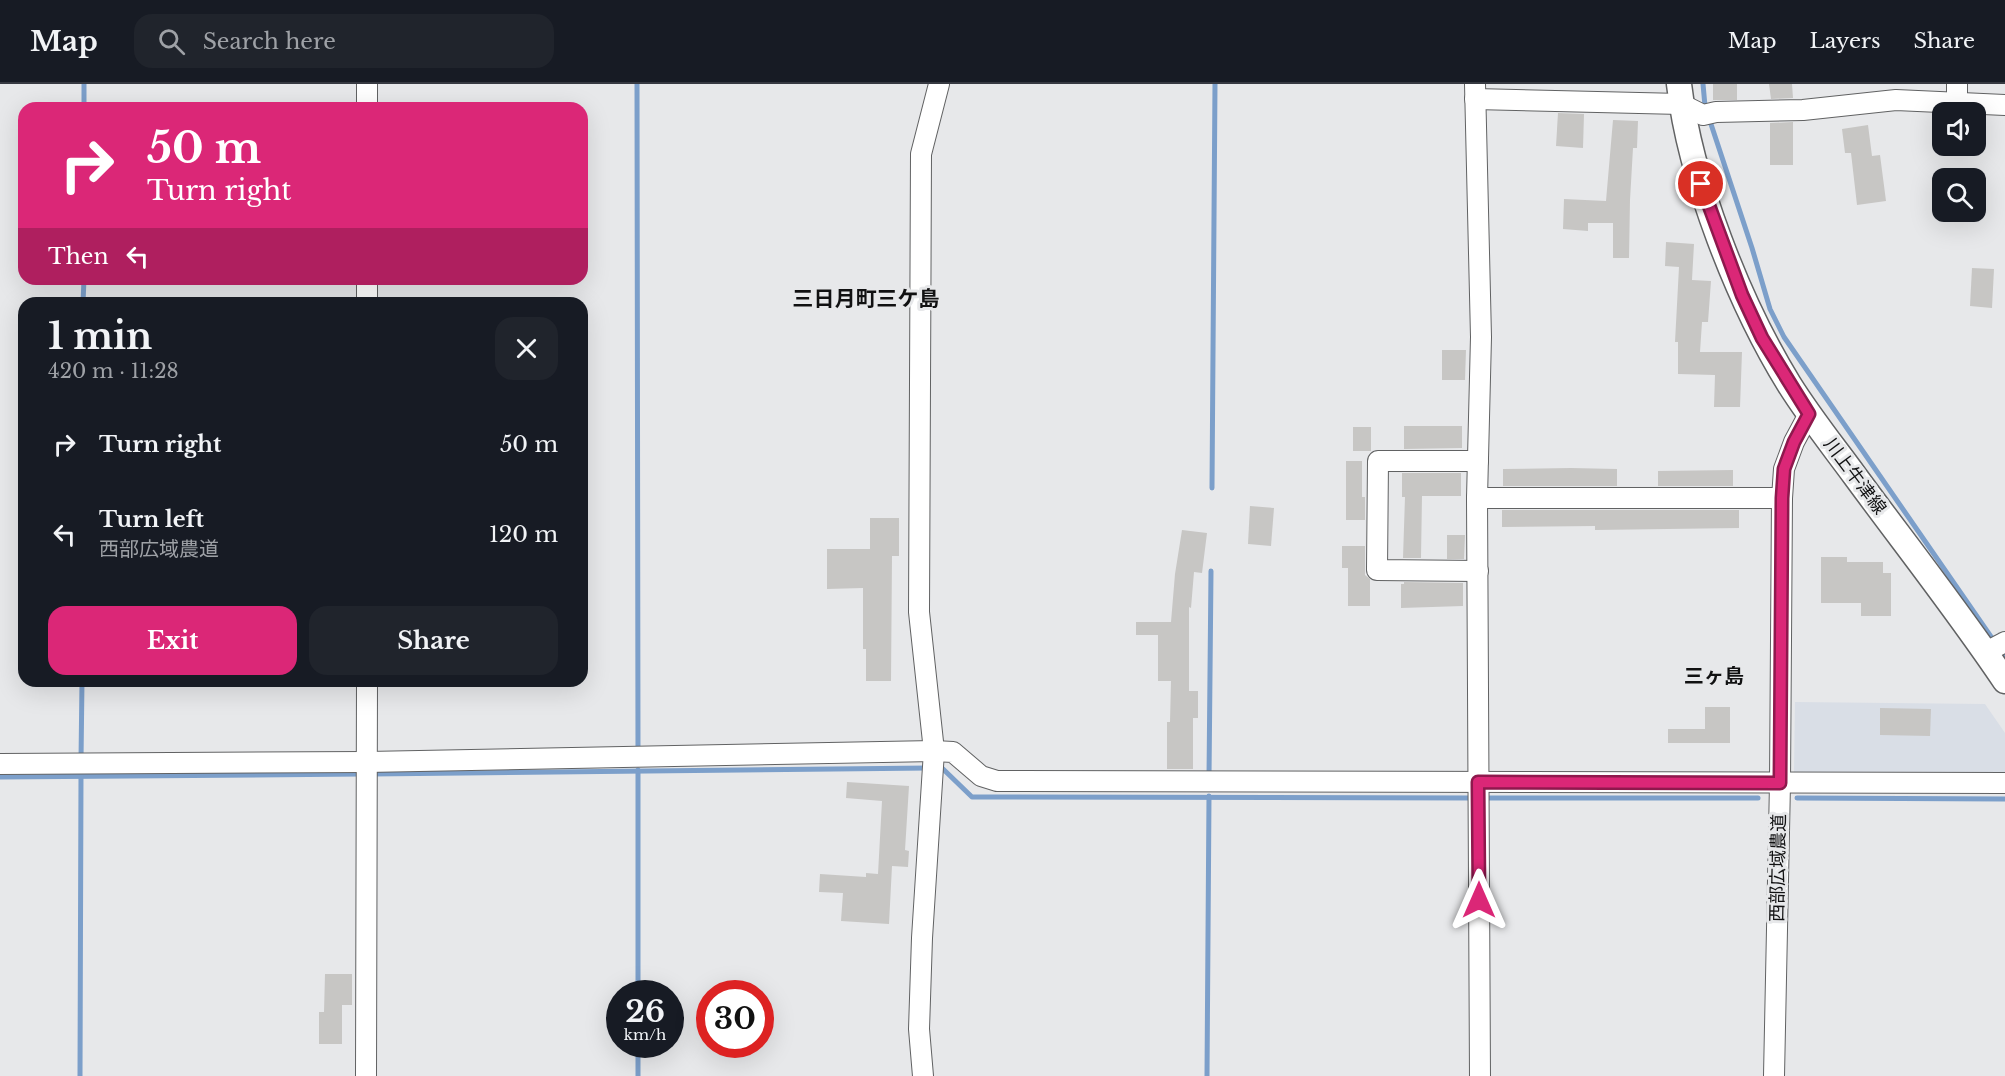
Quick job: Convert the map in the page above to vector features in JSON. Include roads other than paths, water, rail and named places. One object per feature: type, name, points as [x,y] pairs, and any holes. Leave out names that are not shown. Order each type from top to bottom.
[{"type":"main road","name":"川上牛津線","points":[[1680,94],[1701,184],[1742,295],[1762,338],[1809,414],[1995,647],[2005,681]]},
{"type":"street","points":[[366,84],[367,102]]},
{"type":"street","points":[[923,1076],[919,1029],[933,751],[919,612],[921,165],[926,133],[939,84]]},
{"type":"street","points":[[1480,1076],[1477,498],[1481,337],[1475,92],[1680,94],[1709,114],[1803,110],[1896,92],[1957,93],[2005,105]]},
{"type":"street","name":"西部広域農道","points":[[1774,1076],[1780,783],[1782,498],[1784,469],[1794,442],[1809,414]]},
{"type":"street","points":[[1478,461],[1378,461],[1377,537],[1377,570],[1478,571]]},
{"type":"street","points":[[1477,498],[1782,498]]},
{"type":"street","points":[[366,1076],[367,687]]},
{"type":"street","points":[[0,764],[367,762],[933,751],[953,752],[981,776],[996,781],[2005,783]]},
{"type":"waterway","points":[[84,84],[84,102]]},
{"type":"waterway","points":[[637,84],[638,751]]},
{"type":"waterway","points":[[1212,488],[1215,84]]},
{"type":"waterway","points":[[1703,84],[1705,106],[1770,309],[1784,337],[2005,657]]},
{"type":"waterway","points":[[83,297],[84,285]]},
{"type":"waterway","points":[[1209,777],[1211,571]]},
{"type":"waterway","points":[[81,760],[82,687]]},
{"type":"waterway","points":[[371,774],[929,768]]},
{"type":"waterway","points":[[938,768],[942,768],[972,797],[1474,798]]},
{"type":"waterway","points":[[638,770],[638,980]]},
{"type":"waterway","points":[[80,1076],[81,773]]},
{"type":"waterway","points":[[0,777],[362,774]]},
{"type":"waterway","points":[[1207,1076],[1209,796]]},
{"type":"waterway","points":[[1484,798],[1758,798]]},
{"type":"waterway","points":[[1797,798],[2005,799]]},
{"type":"waterway","points":[[638,1058],[638,1076]]},
{"type":"district","name":"三日月町三ケ島","points":[[866,299]]},
{"type":"district","name":"三ヶ島","points":[[1714,676]]}]
